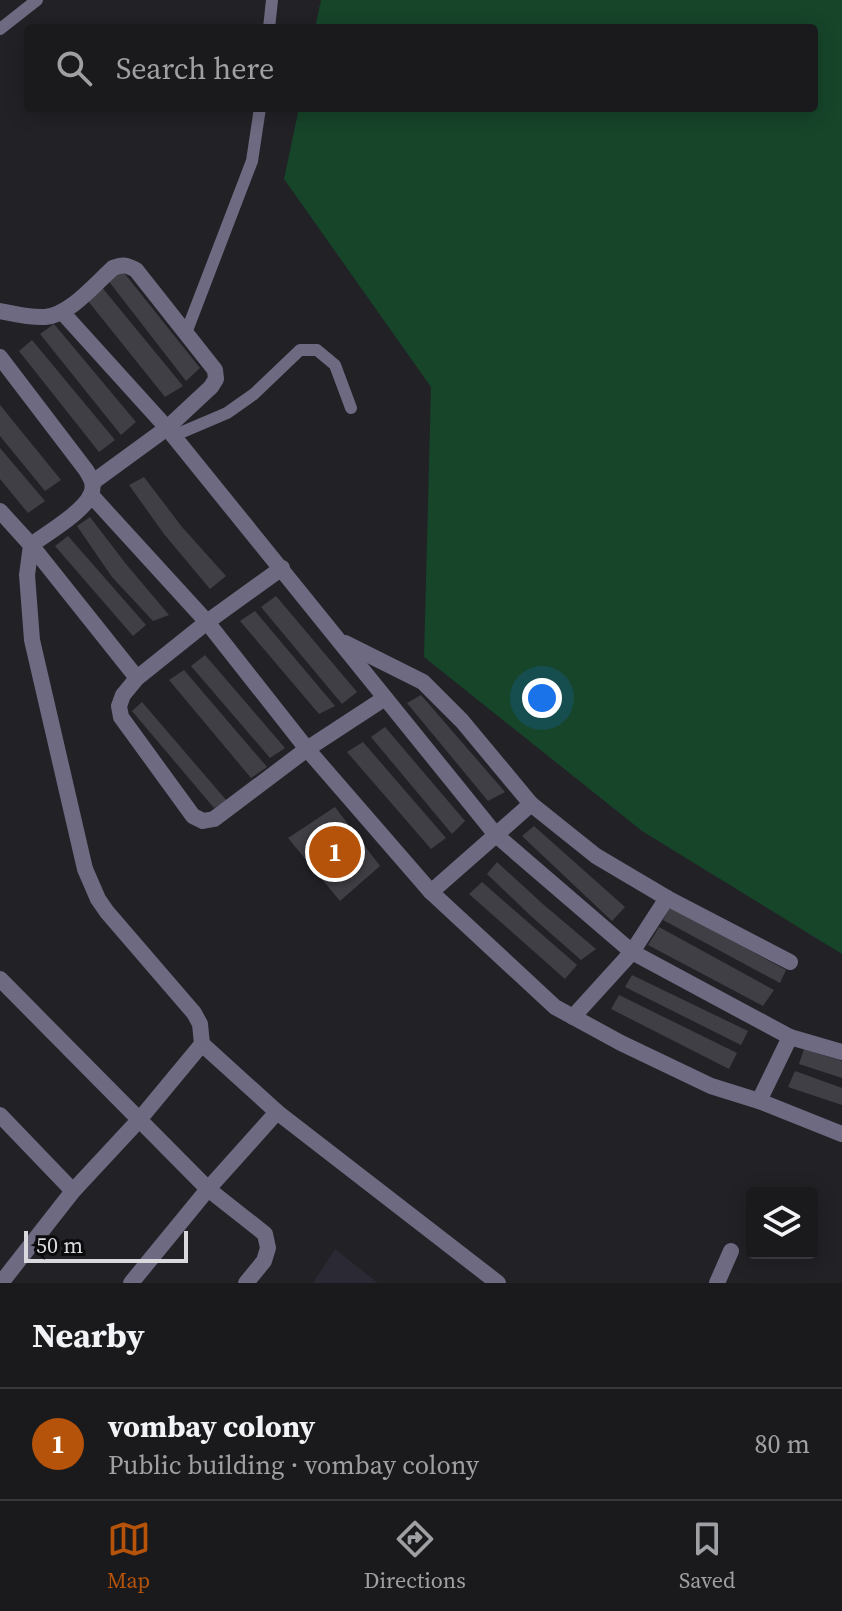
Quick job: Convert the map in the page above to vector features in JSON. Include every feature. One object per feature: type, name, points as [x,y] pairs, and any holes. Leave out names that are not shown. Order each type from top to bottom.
[{"type":"street","points":[[0,311],[36,317],[62,312],[113,268],[122,264],[136,270],[215,370],[216,379],[211,387],[170,432],[92,488],[84,505],[31,545],[27,575],[32,640],[85,869],[98,899],[194,1013],[200,1024],[202,1044],[277,1112],[498,1283]]},
{"type":"street","points":[[62,312],[170,432],[496,835],[632,952],[790,1037],[842,1052]]},
{"type":"street","points":[[1,360],[86,470],[92,488],[207,622],[307,749],[431,892],[555,1007],[711,1086],[759,1101],[842,1134]]},
{"type":"street","points":[[0,511],[31,545],[137,678]]},
{"type":"street","points":[[282,568],[137,678],[123,695],[119,706],[121,717],[193,816],[203,821],[214,819],[307,749],[385,698]]},
{"type":"street","points":[[339,640],[423,682],[462,721],[531,804],[596,856],[667,898],[790,962]]},
{"type":"street","points":[[431,892],[531,804]]},
{"type":"street","points":[[573,1017],[632,952],[667,898]]},
{"type":"street","points":[[0,979],[208,1189],[265,1234],[268,1248],[264,1261],[246,1283]]},
{"type":"street","points":[[759,1101],[790,1037]]},
{"type":"street","points":[[1,1283],[73,1191],[139,1120],[202,1044]]},
{"type":"street","points":[[131,1283],[208,1189],[277,1112]]},
{"type":"street","points":[[0,1115],[73,1191]]},
{"type":"street","points":[[717,1283],[731,1251]]},
{"type":"lane","points":[[0,29],[37,0]]},
{"type":"lane","points":[[269,24],[272,0]]},
{"type":"lane","points":[[186,333],[252,161],[259,112]]},
{"type":"lane","points":[[170,432],[227,413],[254,394],[300,350],[317,350],[335,365],[351,408]]},
{"type":"shaded area","points":[[335,1249],[378,1283],[313,1283]]},
{"type":"green space","points":[[321,0],[842,0],[842,954],[642,831],[424,657],[431,387],[284,179],[298,112],[818,112],[818,24],[316,24]]},
{"type":"building","points":[[121,269],[200,368],[186,381],[107,279]]},
{"type":"building","points":[[100,285],[183,386],[165,397],[84,296]]},
{"type":"building","points":[[54,324],[136,422],[121,435],[40,334]]},
{"type":"building","points":[[32,340],[115,440],[99,452],[19,351]]},
{"type":"building","points":[[0,405],[61,480],[45,491],[0,436]]},
{"type":"building","points":[[0,448],[45,501],[28,513],[0,479]]},
{"type":"building","points":[[144,477],[182,527],[226,576],[210,589],[164,534],[129,485]]},
{"type":"building","points":[[90,517],[169,615],[153,621],[112,577],[77,526]]},
{"type":"building","points":[[68,536],[146,625],[133,636],[55,546]]},
{"type":"building","points":[[276,596],[357,692],[342,704],[261,607]]},
{"type":"building","points":[[255,611],[335,706],[319,714],[240,621]]},
{"type":"building","points":[[205,655],[285,748],[270,758],[191,666]]},
{"type":"building","points":[[184,670],[267,767],[251,778],[169,680]]},
{"type":"building","points":[[421,695],[505,792],[488,801],[407,703]]},
{"type":"building","points":[[142,702],[227,801],[214,808],[132,711]]},
{"type":"building","points":[[385,727],[465,821],[452,834],[371,737]]},
{"type":"building","points":[[363,742],[446,838],[431,849],[347,752]]},
{"type":"building","points":[[335,807],[380,866],[340,901],[288,838]]},
{"type":"building","points":[[534,826],[625,907],[612,921],[522,836]]},
{"type":"building","points":[[497,862],[596,949],[581,960],[532,917],[487,874]]},
{"type":"building","points":[[482,882],[577,965],[565,979],[469,894]]},
{"type":"building","points":[[670,907],[786,970],[780,983],[663,920]]},
{"type":"building","points":[[659,927],[774,990],[763,1006],[648,945]]},
{"type":"building","points":[[632,975],[748,1031],[741,1045],[625,987]]},
{"type":"building","points":[[619,995],[737,1053],[729,1069],[611,1009]]},
{"type":"building","points":[[804,1049],[842,1061],[842,1078],[799,1064]]},
{"type":"building","points":[[795,1071],[842,1088],[842,1105],[788,1087]]},
{"type":"place","name":"vombay colony","points":[[335,852]]}]
